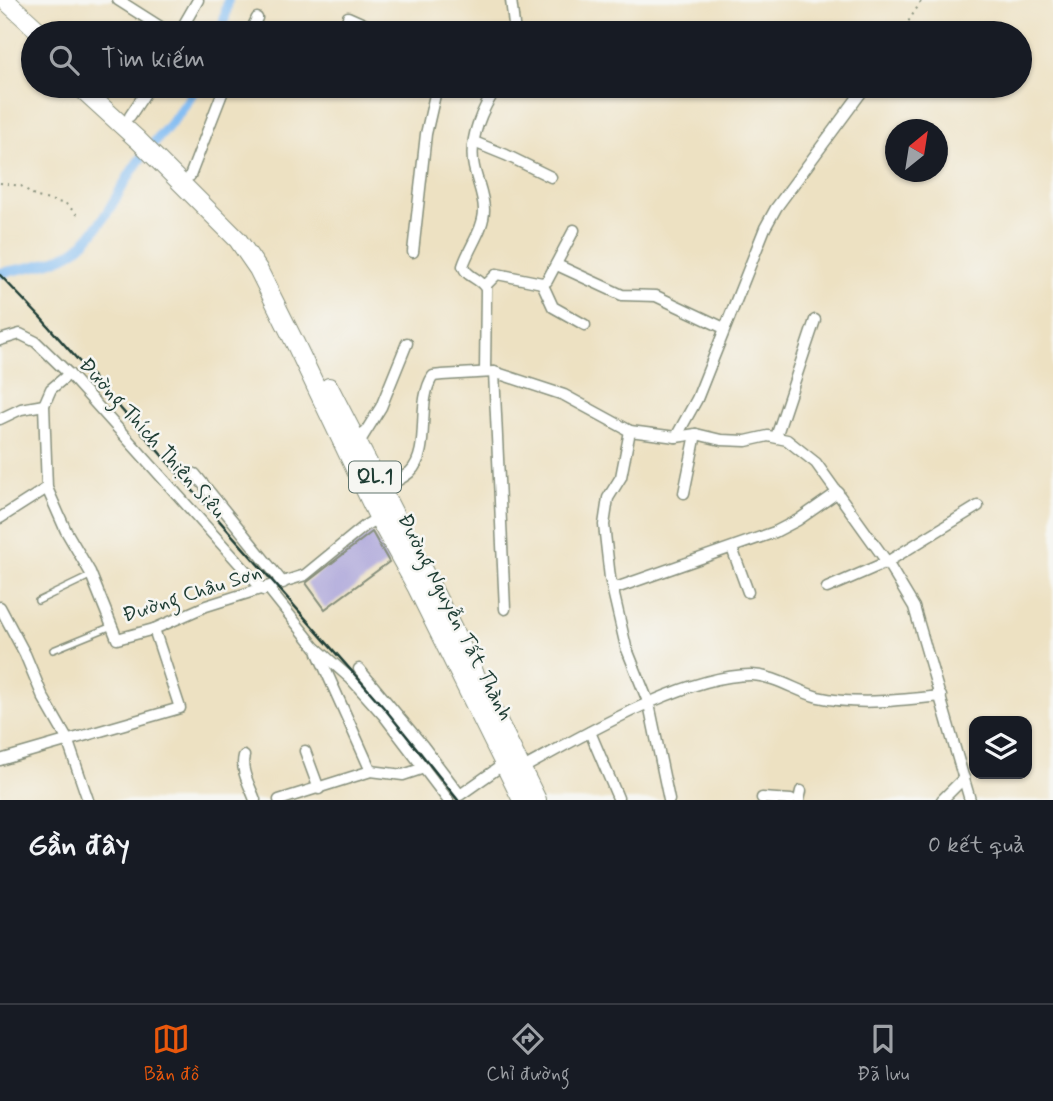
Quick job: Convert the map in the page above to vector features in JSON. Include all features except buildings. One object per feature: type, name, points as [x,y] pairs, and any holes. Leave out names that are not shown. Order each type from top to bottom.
[{"type":"main road","points":[[5,3],[27,21]]},
{"type":"main road","points":[[5,3],[21,25]]},
{"type":"main road","name":"Đường Nguyễn Tất Thành","points":[[94,98],[141,135],[245,231],[264,257],[381,490],[385,514]]},
{"type":"main road","name":"Đường Nguyễn Tất Thành","points":[[110,98],[130,116],[141,135]]},
{"type":"main road","name":"Đường Nguyễn Tất Thành","points":[[185,176],[238,240],[258,269],[512,766],[537,800]]},
{"type":"main road","name":"Đường Nguyễn Tất Thành","points":[[512,766],[522,800]]},
{"type":"street","points":[[118,0],[151,21]]},
{"type":"street","points":[[186,21],[198,0]]},
{"type":"street","points":[[511,0],[514,21]]},
{"type":"street","points":[[348,17],[357,21]]},
{"type":"street","points":[[130,116],[142,98]]},
{"type":"street","points":[[185,176],[221,98]]},
{"type":"street","points":[[412,252],[426,134],[434,98]]},
{"type":"street","points":[[485,286],[469,275],[463,266],[481,226],[484,211],[473,165],[474,142],[484,108],[490,98]]},
{"type":"street","points":[[676,437],[697,398],[720,326],[776,208],[857,98]]},
{"type":"street","points":[[474,142],[551,177]]},
{"type":"street","points":[[542,284],[550,278],[573,230]]},
{"type":"street","points":[[557,265],[622,295],[651,295],[720,326]]},
{"type":"street","points":[[505,609],[485,286],[497,274],[542,284],[553,307],[585,325]]},
{"type":"street","points":[[776,437],[815,320]]},
{"type":"street","name":"Đường Thích Thiện Siêu","points":[[0,340],[14,334],[25,335],[69,374],[265,589],[315,648]]},
{"type":"street","points":[[358,444],[381,407],[407,343]]},
{"type":"street","points":[[381,490],[411,471],[423,437],[424,400],[427,385],[433,376],[490,372],[564,395],[630,431],[676,437],[696,434],[746,441],[768,436],[788,440],[816,463],[838,492],[887,562],[914,607],[970,800]]},
{"type":"street","points":[[0,518],[47,488],[44,405],[51,389],[69,374]]},
{"type":"street","points":[[0,419],[21,409],[44,405]]},
{"type":"street","points":[[630,431],[621,477],[608,498],[604,525],[613,589],[626,647],[649,704],[669,800]]},
{"type":"street","points":[[684,494],[696,434]]},
{"type":"street","points":[[195,474],[283,583]]},
{"type":"street","name":"Đường Châu Sơn","points":[[47,488],[66,531],[92,575],[117,639],[154,629],[206,606],[305,575],[385,514]]},
{"type":"street","points":[[613,589],[787,527],[838,492]]},
{"type":"street","points":[[827,588],[887,562],[978,506]]},
{"type":"street","points":[[732,548],[748,592]]},
{"type":"street","points":[[0,607],[25,653],[43,697],[67,739],[88,800]]},
{"type":"street","points":[[0,760],[180,708],[154,629]]},
{"type":"street","points":[[315,648],[351,679],[385,717],[448,800]]},
{"type":"street","points":[[315,648],[371,771]]},
{"type":"street","points":[[359,669],[424,746],[460,795],[512,766],[649,704],[699,685],[743,675],[768,677],[809,694],[830,698],[900,700],[941,696]]},
{"type":"street","points":[[590,732],[618,798]]},
{"type":"street","points":[[305,751],[319,789]]},
{"type":"street","points":[[244,756],[244,770],[255,800]]},
{"type":"street","points":[[279,800],[371,771],[403,775],[424,768]]},
{"type":"street","points":[[942,800],[964,778]]},
{"type":"street","points":[[762,798],[791,800]]},
{"type":"lane","points":[[38,601],[92,575]]},
{"type":"lane","points":[[54,650],[112,625]]},
{"type":"path","points":[[909,21],[922,0]]},
{"type":"path","points":[[0,183],[22,186],[37,197],[66,204],[81,218]]},
{"type":"waterway","points":[[224,21],[228,0]]},
{"type":"waterway","points":[[0,273],[55,260],[82,244],[100,223],[138,162],[189,98]]},
{"type":"railway","points":[[0,275],[41,318],[385,709],[458,800]]}]
